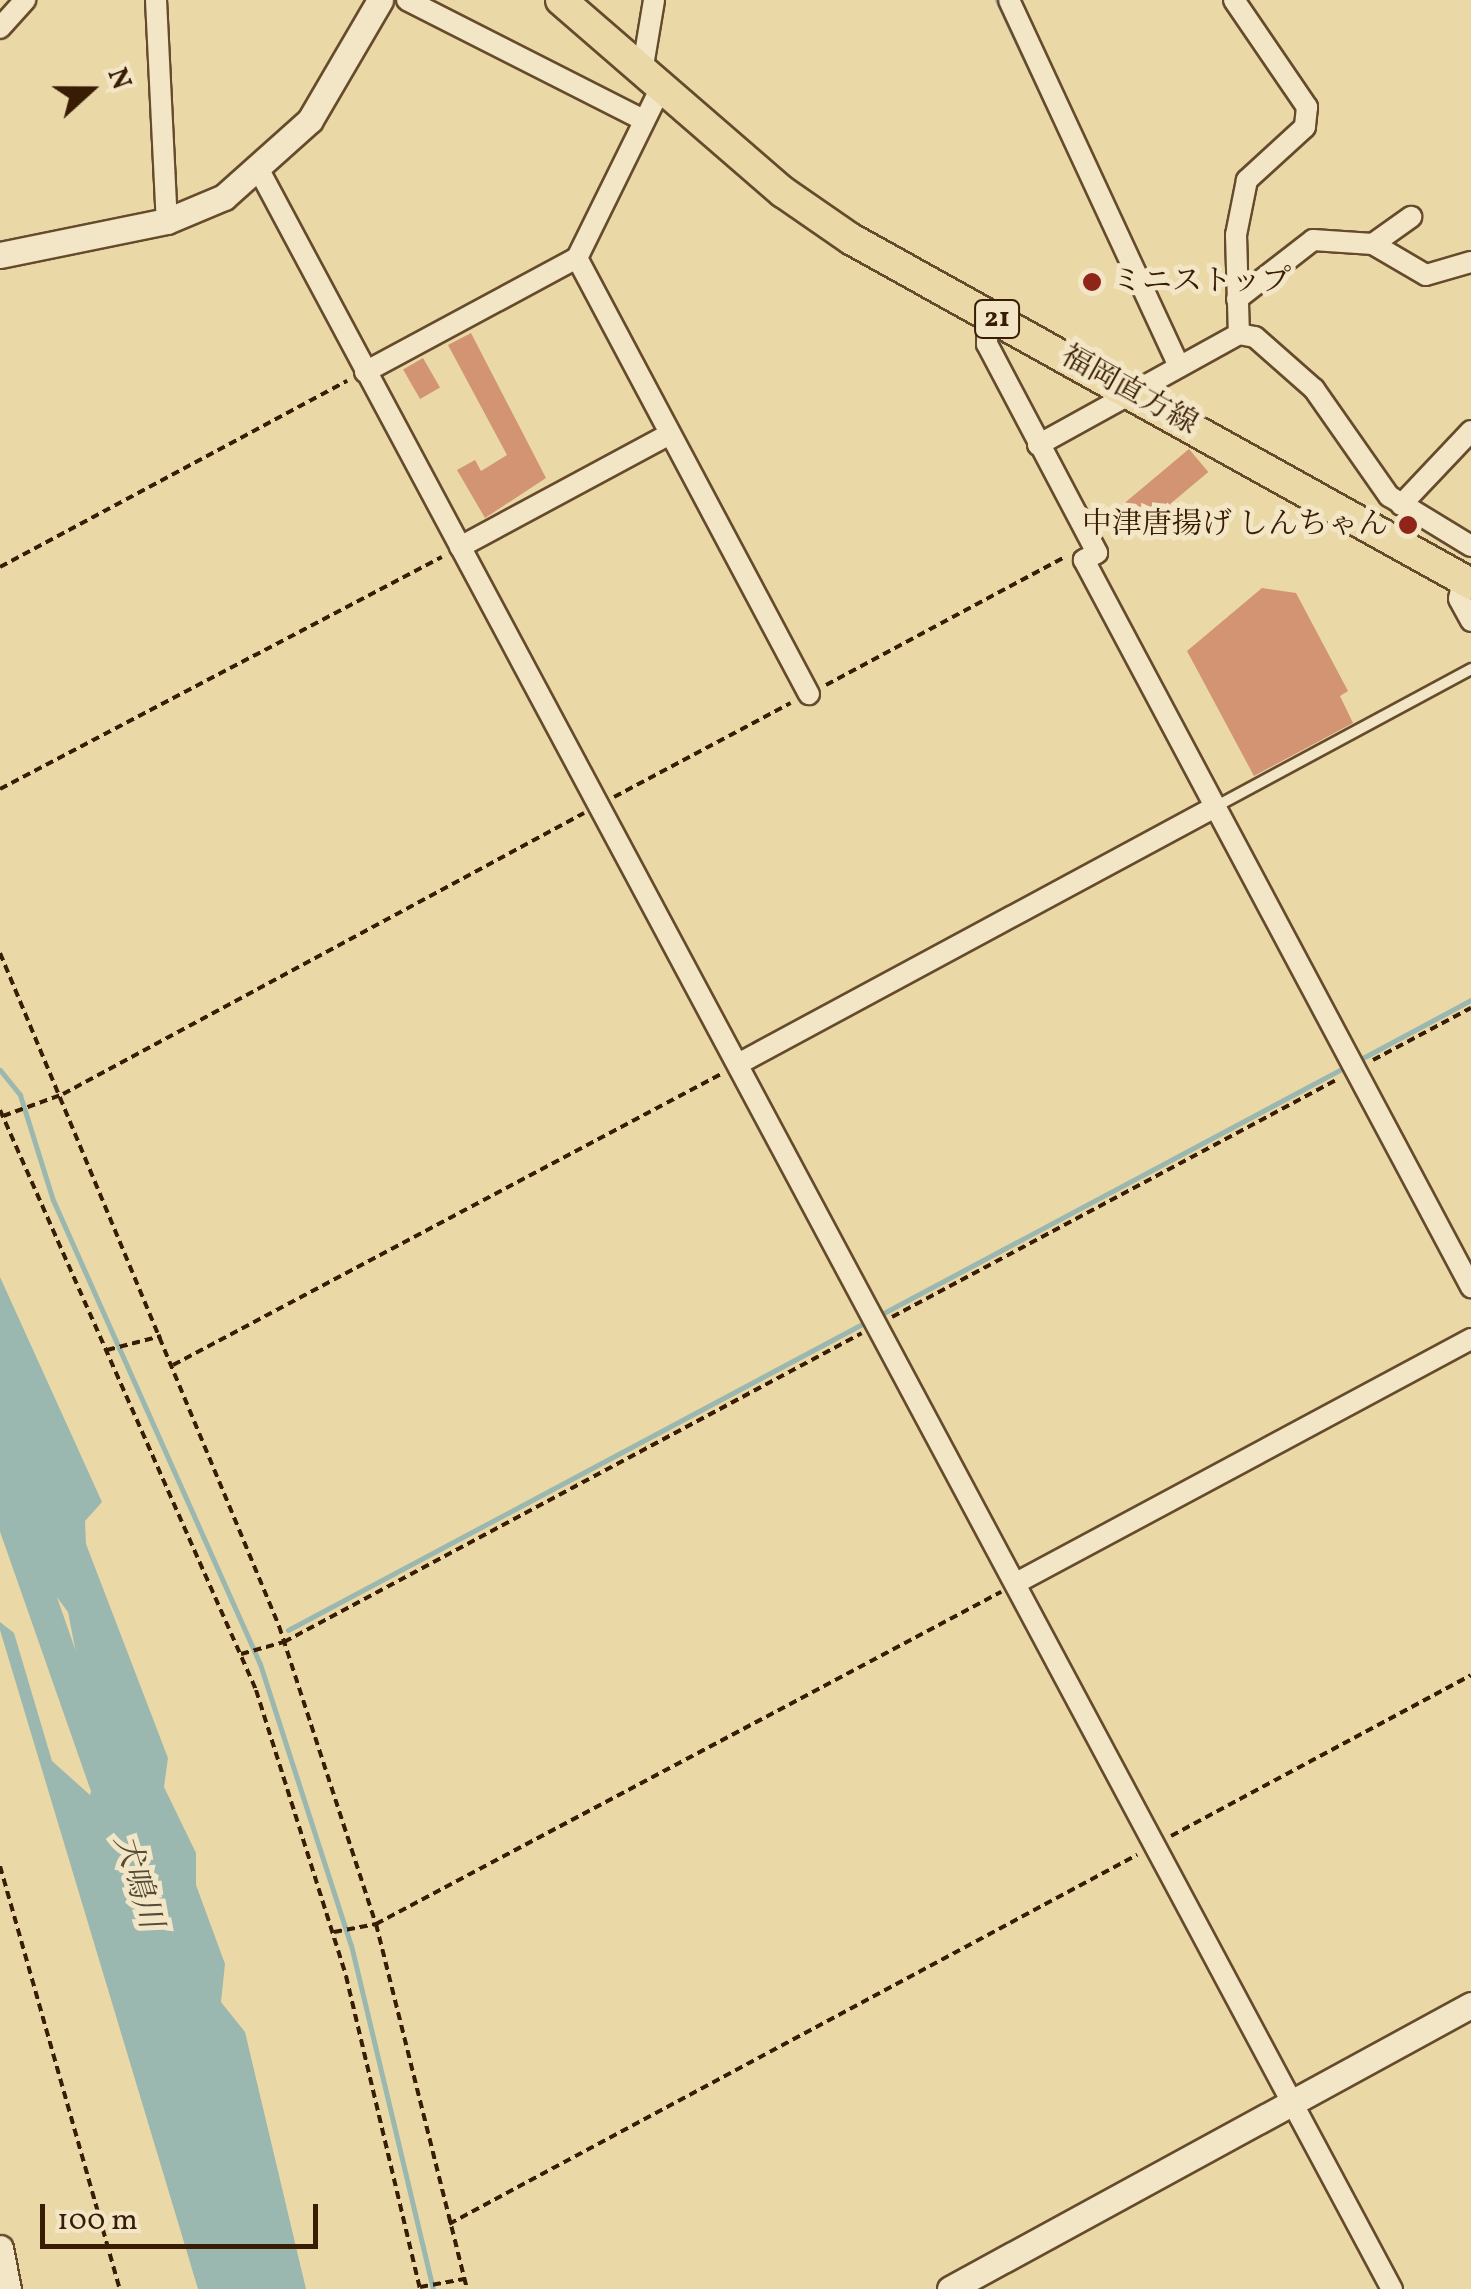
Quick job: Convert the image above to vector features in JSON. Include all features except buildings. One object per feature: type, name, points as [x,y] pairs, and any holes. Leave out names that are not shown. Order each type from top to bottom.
[{"type":"main road","name":"福岡直方線","points":[[561,0],[796,202],[1467,582]]},
{"type":"street","points":[[0,28],[25,0]]},
{"type":"street","points":[[156,0],[168,221]]},
{"type":"street","points":[[0,254],[168,221],[260,172],[310,120],[380,0]]},
{"type":"street","points":[[408,0],[640,118]]},
{"type":"street","points":[[364,372],[577,258],[640,118],[651,80],[654,0]]},
{"type":"street","points":[[1009,0],[1179,367]]},
{"type":"street","points":[[1234,0],[1306,107],[1305,127],[1246,180],[1236,299],[1239,334]]},
{"type":"street","points":[[260,172],[597,806],[1018,1582],[1392,2289]]},
{"type":"street","points":[[1373,244],[1411,217]]},
{"type":"street","points":[[1236,299],[1303,244],[1373,244],[1426,275],[1467,257]]},
{"type":"street","points":[[577,258],[809,694]]},
{"type":"street","points":[[988,314],[988,344],[1097,553],[1081,555],[1471,1287]]},
{"type":"street","points":[[1038,445],[1239,334]]},
{"type":"street","points":[[1239,334],[1289,358],[1400,506],[1471,546]]},
{"type":"street","points":[[1400,506],[1471,431]]},
{"type":"street","points":[[460,548],[670,434]]},
{"type":"street","points":[[1467,582],[1460,600],[1471,621]]},
{"type":"street","points":[[738,1064],[1216,807]]},
{"type":"street","points":[[1018,1582],[1471,1339]]},
{"type":"street","points":[[950,2289],[1471,2005]]},
{"type":"street","points":[[0,2248],[8,2289]]},
{"type":"lane","points":[[1216,807],[1471,670]]},
{"type":"path","points":[[0,567],[364,372]]},
{"type":"path","points":[[0,789],[460,548]]},
{"type":"path","points":[[464,2279],[420,2288],[333,1932],[241,1654],[1,1113],[62,1094],[597,806],[1081,555]]},
{"type":"path","points":[[0,953],[62,1094],[284,1642],[376,1924],[467,2289]]},
{"type":"path","points":[[173,1366],[738,1064]]},
{"type":"path","points":[[107,1350],[161,1336]]},
{"type":"path","points":[[333,1932],[376,1924],[1018,1582]]},
{"type":"path","points":[[241,1654],[284,1642]]},
{"type":"path","points":[[448,2224],[1471,1675]]},
{"type":"path","points":[[0,1866],[120,2289]]},
{"type":"water","points":[[0,1277],[102,1502],[85,1521],[86,1544],[168,1758],[164,1787],[196,1853],[196,1885],[225,1964],[221,2002],[245,2032],[306,2289],[198,2289],[0,1630],[0,1622],[14,1633],[52,1761],[90,1795],[106,1740],[84,1694],[68,1612],[0,1521]]},
{"type":"waterway","points":[[997,0],[1053,119]]},
{"type":"waterway","points":[[1140,306],[1166,363]]},
{"type":"waterway","points":[[1359,1060],[1471,1000]]},
{"type":"waterway","points":[[878,1316],[1349,1065]]},
{"type":"waterway","points":[[0,1070],[20,1095],[53,1200],[260,1664],[351,1945],[433,2289]]},
{"type":"waterway","points":[[288,1630],[868,1321]]},
{"type":"waterway","name":"犬鳴川","points":[[0,1483],[111,1800]]},
{"type":"place","name":"ミニストップ","points":[[1092,282]]},
{"type":"place","name":"中津唐揚げ しんちゃん","points":[[1408,525]]}]
